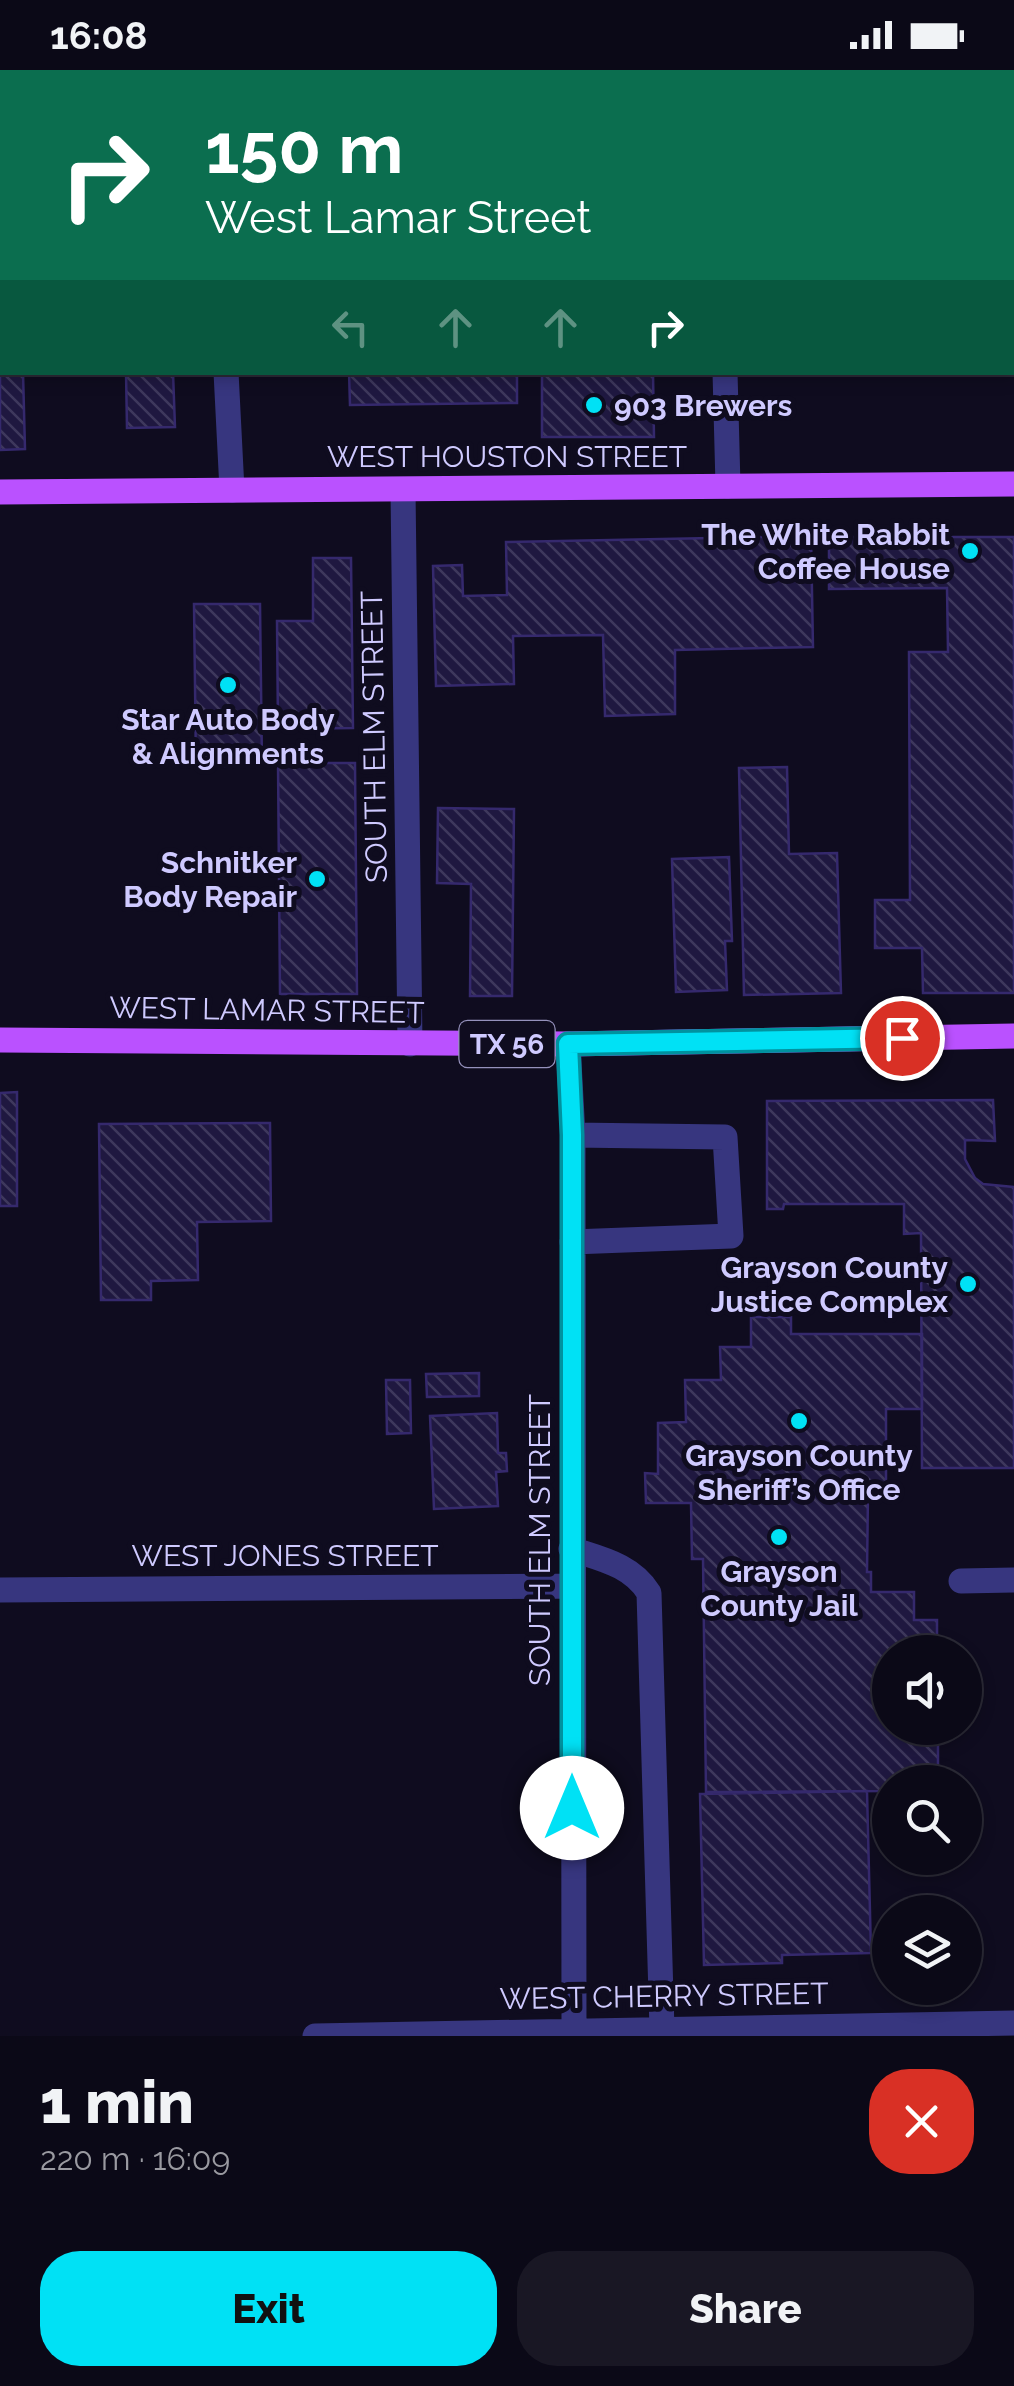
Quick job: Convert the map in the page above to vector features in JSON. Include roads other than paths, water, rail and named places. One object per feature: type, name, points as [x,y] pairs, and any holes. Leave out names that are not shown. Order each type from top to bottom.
[{"type":"main road","name":"WEST HOUSTON STREET","points":[[0,492],[1014,484]]},
{"type":"main road","name":"WEST LAMAR STREET","points":[[0,1040],[568,1044],[1014,1036]]},
{"type":"street","points":[[226,375],[232,490]]},
{"type":"street","points":[[725,375],[728,486]]},
{"type":"street","name":"SOUTH ELM STREET","points":[[403,490],[410,1044]]},
{"type":"street","name":"SOUTH ELM STREET","points":[[568,1044],[572,1135],[574,2033]]},
{"type":"street","points":[[572,1135],[724,1137],[731,1236],[572,1242]]},
{"type":"street","points":[[571,1549],[617,1564],[639,1577],[648,1592],[662,2029]]},
{"type":"street","points":[[961,1580],[1014,1580]]},
{"type":"street","name":"WEST JONES STREET","points":[[0,1590],[571,1586]]},
{"type":"street","name":"WEST CHERRY STREET","points":[[315,2036],[1014,2022]]},
{"type":"place","name":"903 Brewers","points":[[594,405]]},
{"type":"place","name":"The White Rabbit Coffee House","points":[[970,551]]},
{"type":"place","name":"Star Auto Body & Alignments","points":[[228,685]]},
{"type":"place","name":"Schnitker Body Repair","points":[[317,879]]},
{"type":"place","name":"Grayson County Justice Complex","points":[[968,1284]]},
{"type":"place","name":"Grayson County Sheriff’s Office","points":[[799,1421]]},
{"type":"place","name":"Grayson County Jail","points":[[779,1537]]}]
